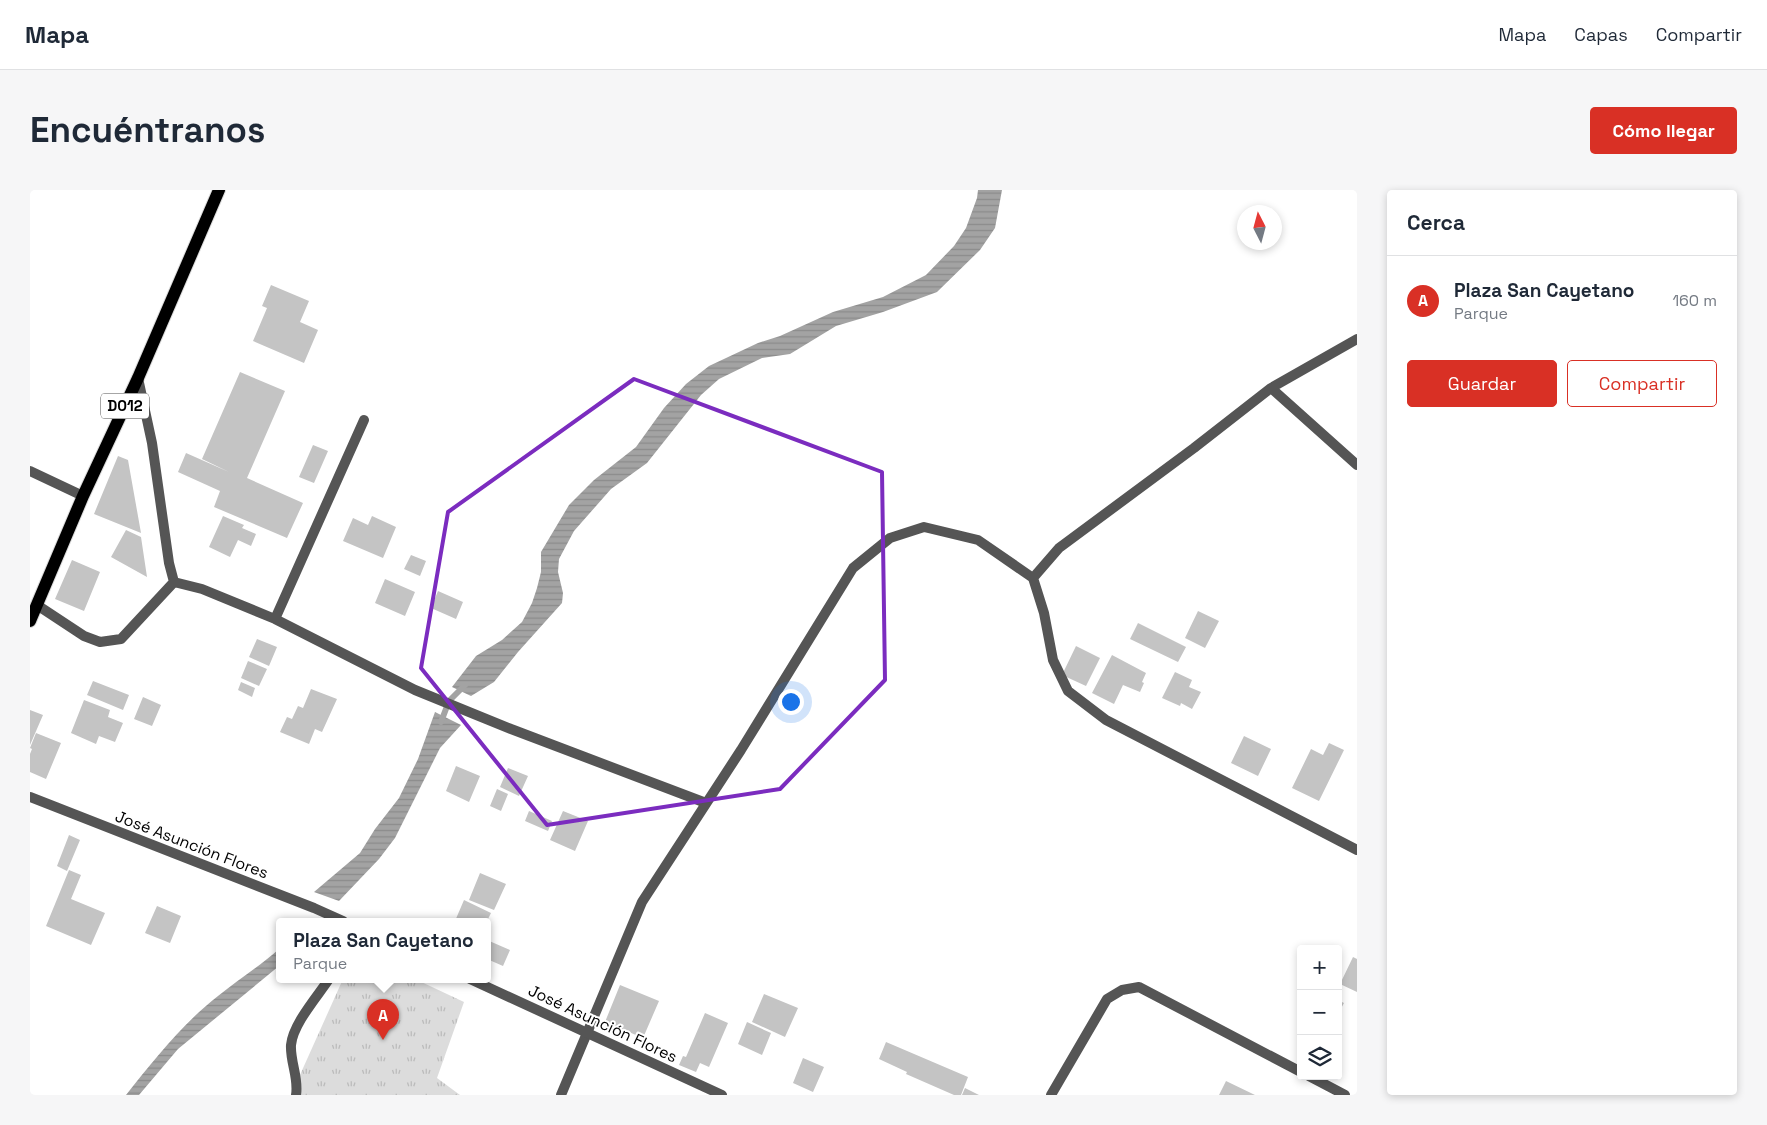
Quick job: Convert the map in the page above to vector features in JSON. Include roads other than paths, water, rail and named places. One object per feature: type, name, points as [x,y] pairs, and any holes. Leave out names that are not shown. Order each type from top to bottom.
[{"type":"main road","name":"D012","points":[[30,621],[82,496],[138,378],[219,190]]},
{"type":"street","points":[[1033,578],[1059,548],[1194,448],[1271,388],[1357,339]]},
{"type":"street","points":[[138,378],[152,443],[169,563],[174,582]]},
{"type":"street","points":[[1271,388],[1357,465]]},
{"type":"street","points":[[274,619],[364,420]]},
{"type":"street","points":[[30,471],[82,496]]},
{"type":"street","points":[[561,1095],[586,1031],[642,902],[853,568],[890,538],[924,527],[978,540],[1033,578],[1044,613],[1053,660],[1068,691],[1106,720],[1357,850]]},
{"type":"street","points":[[37,605],[84,636],[100,642],[121,638],[174,582]]},
{"type":"street","points":[[174,582],[202,589],[274,619],[434,698],[706,803]]},
{"type":"street","name":"José Asunción Flores","points":[[30,797],[336,918]]},
{"type":"street","points":[[296,1095],[298,1087],[291,1047],[294,1032],[326,983]]},
{"type":"street","name":"José Asunción Flores","points":[[479,983],[722,1095]]},
{"type":"street","points":[[1051,1095],[1107,998],[1122,990],[1139,987],[1297,1070]]},
{"type":"street","points":[[1317,1080],[1345,1095]]},
{"type":"waterway","points":[[441,722],[449,701],[465,685]]},
{"type":"place","name":"Plaza San Cayetano","points":[[383,1040]]}]
